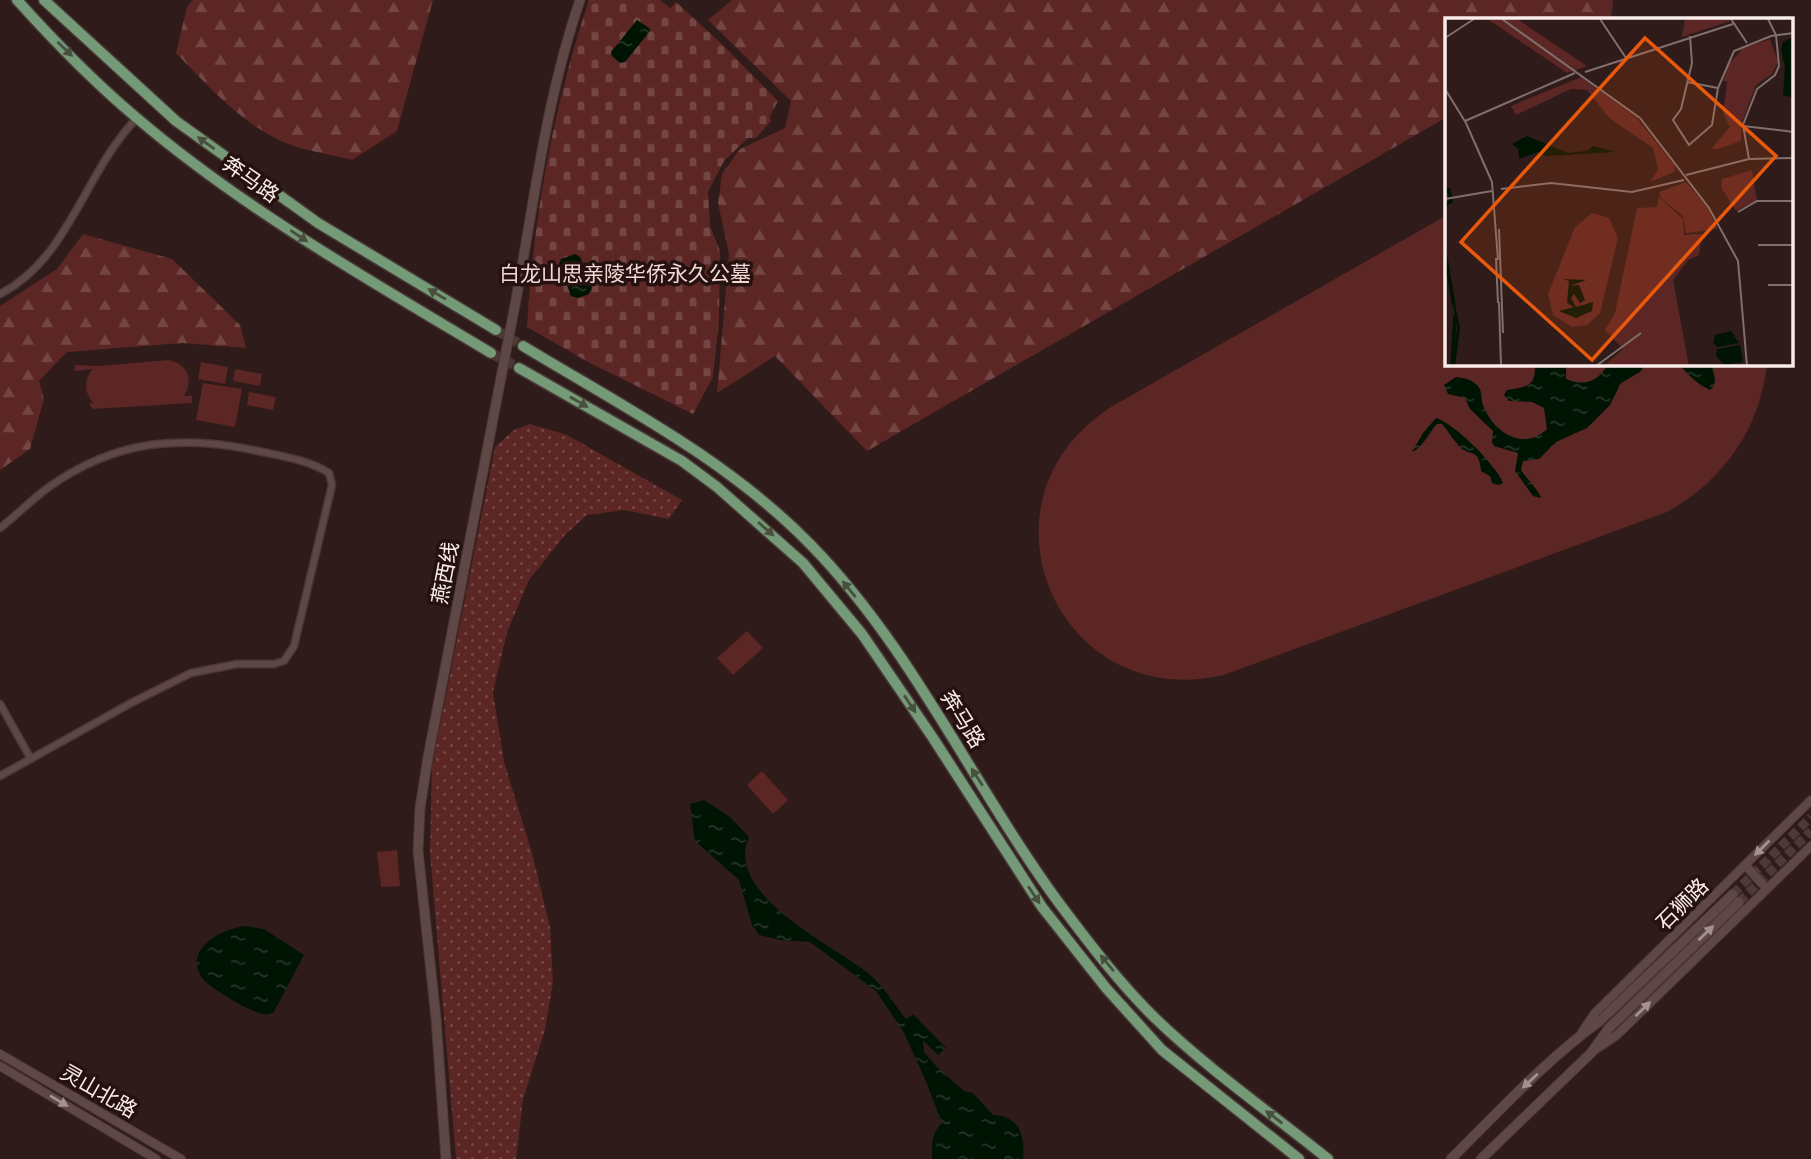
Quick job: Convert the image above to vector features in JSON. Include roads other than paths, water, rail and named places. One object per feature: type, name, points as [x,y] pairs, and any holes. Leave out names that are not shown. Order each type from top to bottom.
[{"type":"main road","name":"奔马路","points":[[17,0],[137,118],[234,191],[320,249],[491,352]]},
{"type":"main road","name":"奔马路","points":[[44,0],[176,121],[318,223],[496,330]]},
{"type":"main road","name":"燕西线","points":[[446,1159],[436,1018],[418,851],[420,808],[544,136],[557,75],[580,0]]},
{"type":"main road","name":"奔马路","points":[[523,346],[722,468],[810,544],[886,638],[1057,900],[1107,963],[1174,1036],[1233,1086],[1328,1159]]},
{"type":"main road","name":"奔马路","points":[[519,368],[682,461],[748,513],[803,563],[862,634],[933,738],[1023,879],[1069,944],[1162,1050],[1300,1159]]},
{"type":"main road","name":"石狮路","points":[[1451,1159],[1580,1035],[1601,1020],[1736,898],[1609,1028],[1591,1053],[1481,1159]]},
{"type":"street","points":[[0,292],[15,286],[33,272],[52,247],[120,136],[137,118]]},
{"type":"street","points":[[0,528],[49,488],[77,470],[104,456],[162,442],[214,443],[270,454],[319,467],[329,473],[331,485],[294,646],[284,661],[274,664],[237,663],[191,673],[0,776]]},
{"type":"street","points":[[0,704],[31,759]]},
{"type":"street","name":"石狮路","points":[[1580,1035],[1595,1013],[1811,800]]},
{"type":"street","name":"石狮路","points":[[1591,1053],[1617,1035],[1811,846]]},
{"type":"street","points":[[1745,865],[1768,889]]},
{"type":"street","name":"灵山北路","points":[[0,1054],[181,1159]]},
{"type":"street","name":"灵山北路","points":[[0,1066],[156,1159]]},
{"type":"water","points":[[637,20],[650,31],[625,62],[620,63],[611,52]]},
{"type":"water","points":[[575,254],[580,257],[592,288],[589,294],[578,298],[571,296],[559,264],[561,259]]},
{"type":"water","points":[[1535,366],[1566,366],[1566,379],[1585,382],[1596,378],[1607,366],[1644,366],[1640,372],[1621,383],[1610,405],[1587,428],[1556,442],[1539,459],[1523,461],[1521,470],[1541,498],[1533,496],[1515,471],[1518,453],[1494,446],[1493,431],[1470,409],[1465,398],[1448,394],[1444,385],[1456,377],[1473,382],[1480,389],[1488,415],[1501,431],[1519,439],[1528,439],[1547,429],[1544,408],[1532,402],[1509,401],[1504,395],[1507,390],[1529,384]]},
{"type":"water","points":[[1681,366],[1712,366],[1715,381],[1713,387],[1710,390]]},
{"type":"water","points":[[1436,418],[1474,446],[1493,466],[1503,483],[1492,483],[1490,476],[1481,471],[1476,455],[1460,447],[1442,424],[1437,424],[1423,443],[1412,452]]},
{"type":"water","points":[[704,800],[730,817],[749,837],[745,858],[752,878],[766,898],[808,933],[868,973],[906,1019],[913,1014],[946,1048],[938,1055],[923,1040],[924,1052],[937,1067],[964,1091],[973,1093],[993,1115],[1002,1116],[1015,1123],[1022,1135],[1023,1159],[932,1159],[934,1135],[942,1123],[904,1033],[876,991],[810,942],[759,935],[752,925],[739,880],[695,841],[690,804]]},
{"type":"water","points":[[245,926],[264,929],[304,955],[274,1012],[269,1014],[250,1009],[221,994],[202,978],[197,968],[197,958],[207,942],[225,931]]},
{"type":"tunnel","points":[[496,330],[523,346]]},
{"type":"tunnel","points":[[491,353],[519,368]]},
{"type":"tunnel","points":[[1733,894],[1811,817]]},
{"type":"tunnel","points":[[1739,902],[1811,831]]},
{"type":"park label","name":"白龙山思亲陵华侨永久公墓","points":[[625,273]]}]
